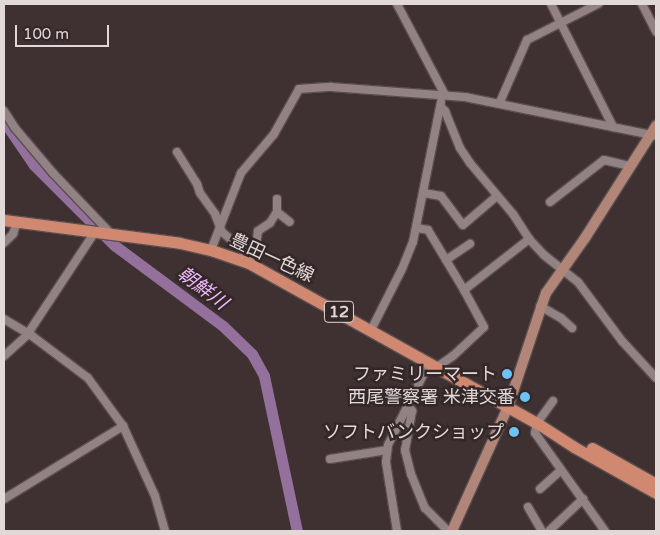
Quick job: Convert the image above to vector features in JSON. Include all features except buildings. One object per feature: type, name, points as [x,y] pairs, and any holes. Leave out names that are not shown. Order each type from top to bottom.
[{"type":"main road","name":"豊田一色線","points":[[4,220],[180,243],[249,262],[552,431],[574,447],[656,493]]},
{"type":"main road","name":"豊田一色線","points":[[552,431],[577,440],[656,484]]},
{"type":"street","points":[[371,330],[402,269],[417,228],[443,95],[397,4]]},
{"type":"street","points":[[551,4],[613,127]]},
{"type":"street","points":[[500,102],[524,44],[598,4]]},
{"type":"street","points":[[642,4],[656,32]]},
{"type":"street","points":[[211,250],[241,173],[274,134],[299,89],[331,87],[443,95],[500,102],[613,127],[654,132],[549,288],[540,306],[508,407],[452,531]]},
{"type":"street","points":[[441,107],[445,111],[460,148],[513,214],[529,239],[562,270],[578,282],[622,340],[656,378]]},
{"type":"street","points":[[4,111],[15,128],[53,173],[109,234]]},
{"type":"street","points":[[177,152],[197,184],[200,193],[215,214],[219,226],[227,237],[240,248],[249,262]]},
{"type":"street","points":[[550,202],[604,160],[631,166]]},
{"type":"street","points":[[424,193],[441,196],[462,225],[497,196]]},
{"type":"street","points":[[249,262],[258,241],[258,231],[270,223],[277,212],[278,199]]},
{"type":"street","points":[[277,212],[290,222]]},
{"type":"street","points":[[4,243],[13,234],[17,222]]},
{"type":"street","points":[[397,531],[386,462],[387,450],[394,430],[433,365],[453,356],[484,327],[428,230],[417,228]]},
{"type":"street","points":[[4,356],[27,335],[92,232]]},
{"type":"street","points":[[464,290],[529,239]]},
{"type":"street","points":[[446,260],[470,244]]},
{"type":"street","points":[[540,306],[561,318],[572,328]]},
{"type":"street","points":[[4,319],[88,378],[123,426],[155,496],[164,531]]},
{"type":"street","points":[[554,401],[537,423],[535,433],[606,531]]},
{"type":"street","points":[[408,404],[412,411],[406,450],[411,474],[424,508],[448,531]]},
{"type":"street","points":[[4,499],[123,426]]},
{"type":"street","points":[[330,459],[387,450]]},
{"type":"street","points":[[540,489],[561,470]]},
{"type":"street","points":[[549,531],[583,499]]},
{"type":"street","points":[[528,507],[542,531]]},
{"type":"waterway","name":"朝鮮川","points":[[4,121],[34,165],[114,245],[223,326],[252,354],[264,376],[297,531]]},
{"type":"place","name":"ファミリーマート","points":[[507,374]]},
{"type":"place","name":"西尾警察署 米津交番","points":[[525,397]]},
{"type":"place","name":"ソフトバンクショップ","points":[[514,432]]}]
